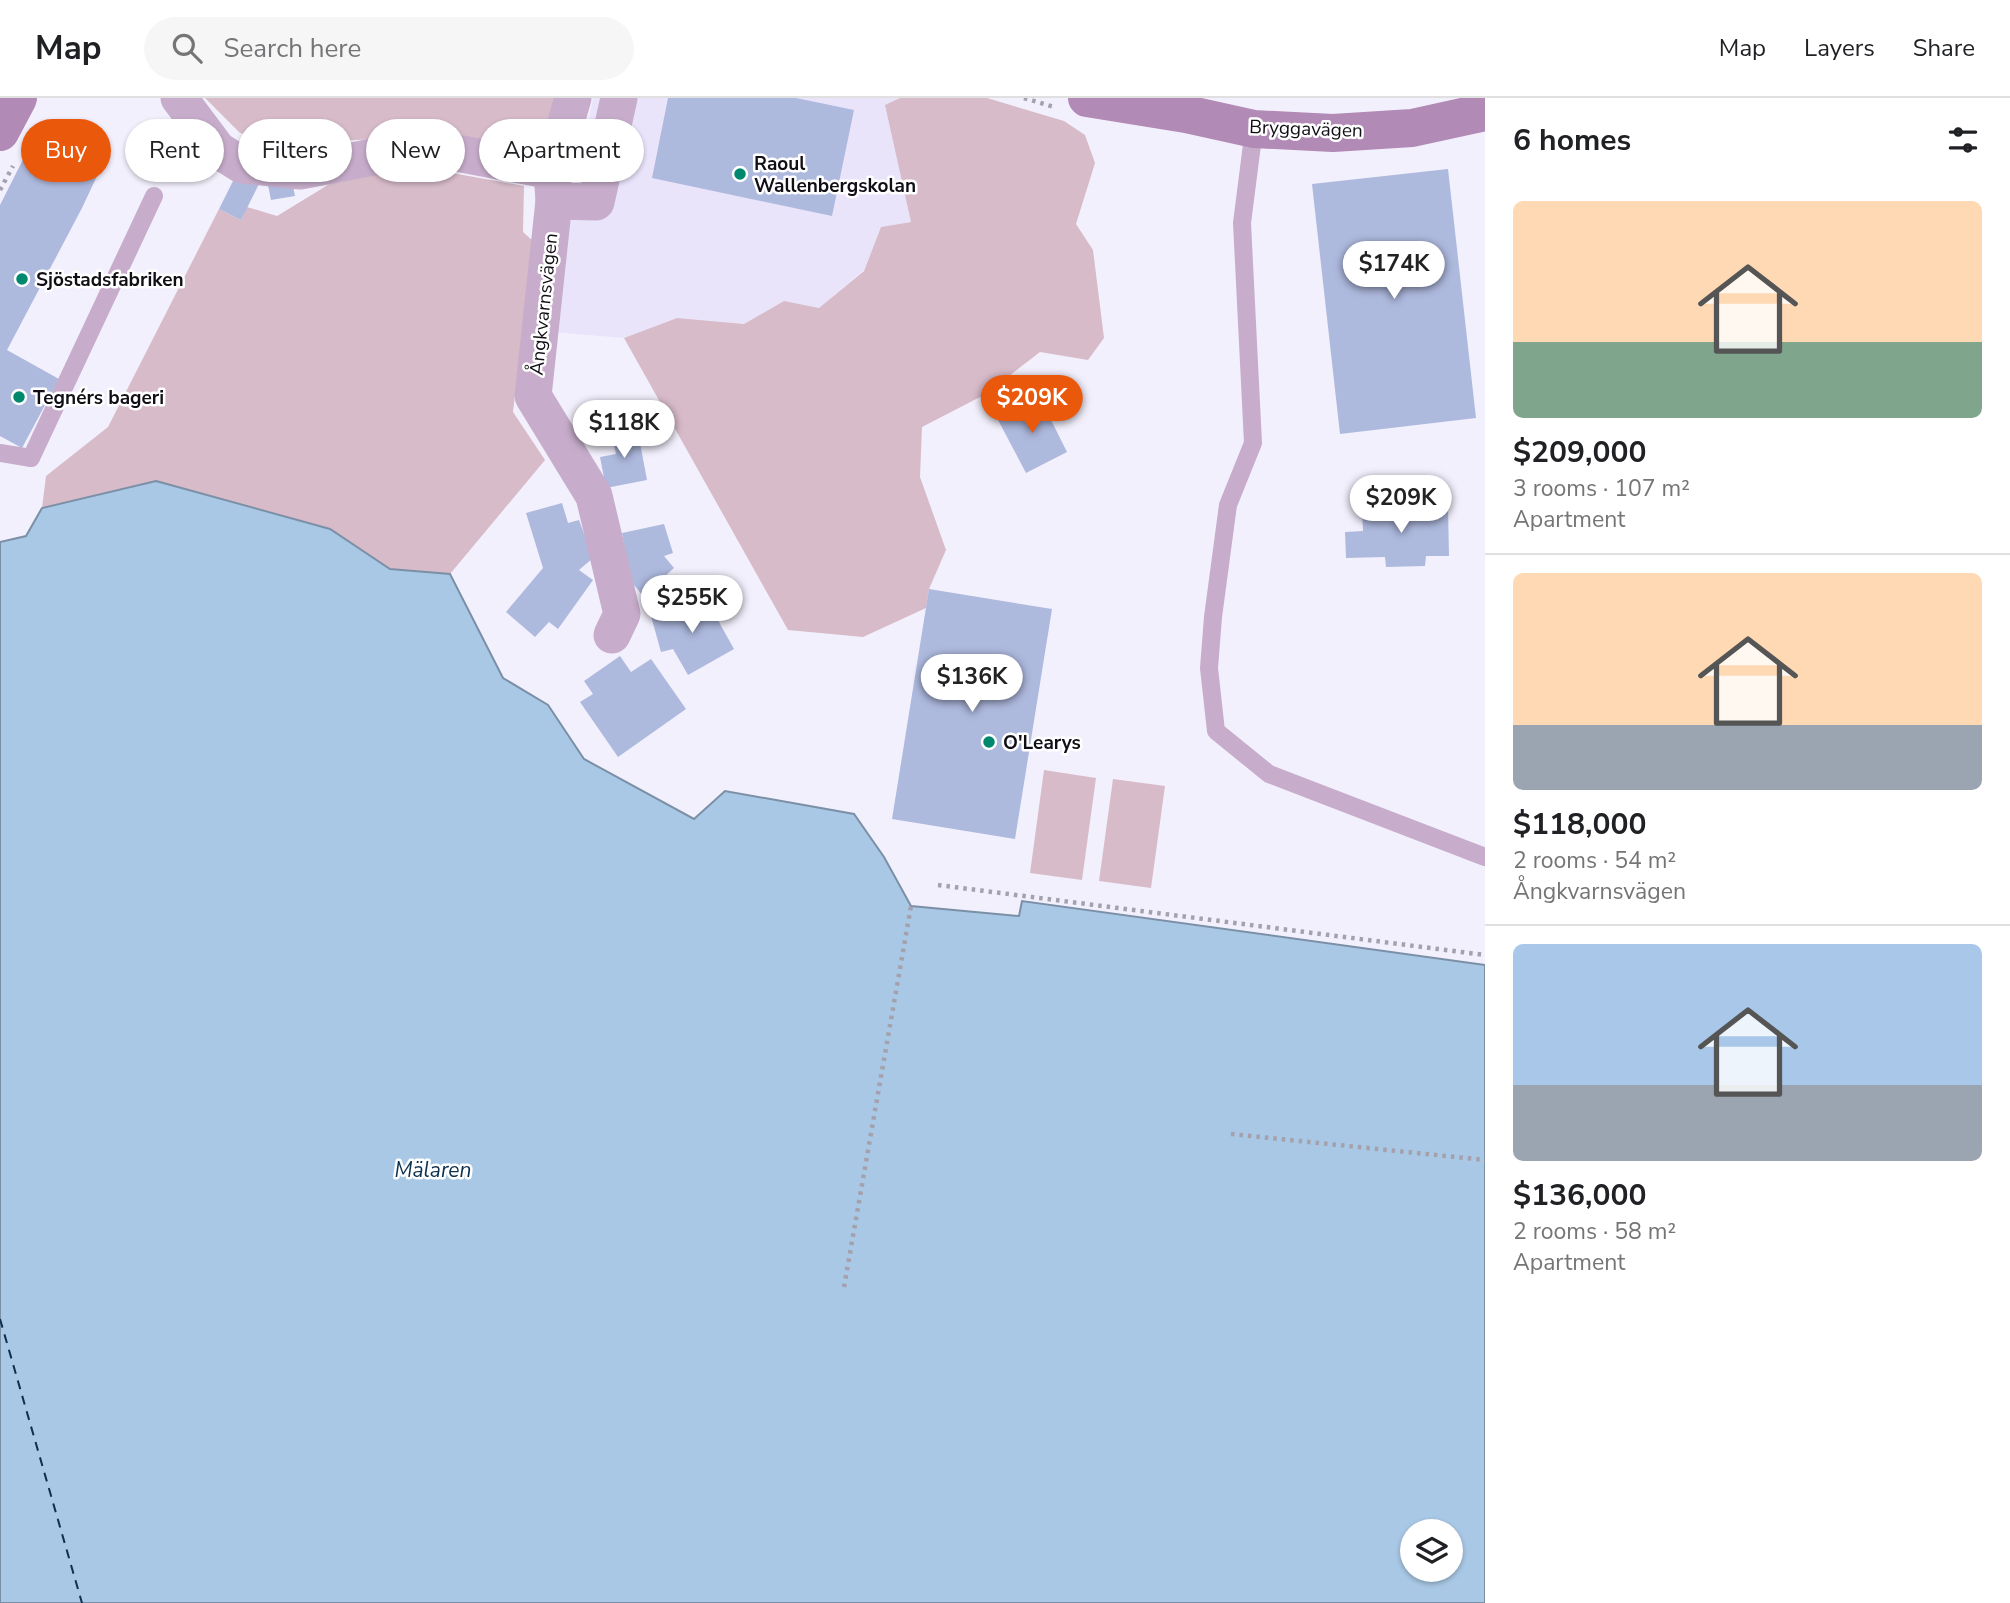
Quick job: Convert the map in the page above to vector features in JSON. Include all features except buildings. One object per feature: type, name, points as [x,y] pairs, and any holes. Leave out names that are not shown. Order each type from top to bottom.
[{"type":"main road","points":[[0,132],[18,98]]},
{"type":"main road","name":"Bryggavägen","points":[[1087,98],[1186,114],[1254,129],[1334,133],[1412,128],[1485,112]]},
{"type":"street","points":[[179,98],[218,150],[242,165],[300,171],[425,147],[508,164],[553,186],[596,202],[618,98]]},
{"type":"street","name":"Ångkvarnsvägen","points":[[573,98],[553,186],[533,396],[594,496],[622,614],[612,635]]},
{"type":"lane","points":[[1254,129],[1242,223],[1253,443],[1228,505],[1213,617],[1209,668],[1216,731],[1269,774],[1485,858]]},
{"type":"lane","points":[[0,453],[31,458],[154,196]]},
{"type":"path","points":[[938,884],[1485,955]]},
{"type":"path","points":[[844,1287],[911,906]]},
{"type":"path","points":[[1231,1134],[1485,1160]]},
{"type":"shaded area","points":[[205,98],[558,98],[553,119],[479,119],[479,142],[465,137],[465,119],[366,119],[366,140],[352,140],[352,119],[238,119],[238,131]]},
{"type":"shaded area","name":"Raoul Wallenbergskolan","points":[[593,98],[900,98],[886,105],[911,222],[881,227],[864,270],[819,308],[784,302],[744,324],[677,318],[624,338],[551,332],[559,272],[577,182],[644,182],[644,119],[589,119]]},
{"type":"shaded area","points":[[900,98],[987,98],[1064,121],[1085,135],[1095,163],[1076,224],[1093,250],[1104,338],[1088,360],[1040,352],[984,395],[922,427],[920,477],[946,550],[929,589],[926,608],[863,637],[788,630],[624,338],[677,318],[744,324],[784,301],[819,308],[864,271],[881,227],[911,222],[885,105]]},
{"type":"shaded area","points":[[366,173],[366,182],[465,182],[465,175],[479,178],[479,182],[524,186],[523,232],[533,241],[513,412],[545,460],[450,574],[389,569],[330,529],[156,481],[42,508],[46,476],[108,427],[219,209],[241,220],[247,207],[277,216],[333,182],[352,182],[352,175]]},
{"type":"shaded area","points":[[1044,770],[1096,778],[1082,880],[1030,873]]},
{"type":"shaded area","points":[[1113,779],[1165,786],[1151,888],[1099,881]]},
{"type":"water","name":"Mälaren","points":[[156,481],[330,529],[390,569],[450,574],[503,678],[548,705],[584,759],[694,819],[725,791],[854,814],[884,857],[911,906],[1019,916],[1022,901],[1485,965],[1485,1603],[0,1603],[0,542],[26,536],[42,508]]},
{"type":"ferry route","points":[[0,1319],[82,1603]]},
{"type":"place","name":"Raoul Wallenbergskolan","points":[[740,174]]},
{"type":"place","name":"Sjöstadsfabriken","points":[[22,279]]},
{"type":"place","name":"Tegnérs bageri","points":[[19,397]]},
{"type":"place","name":"O'Learys","points":[[989,742]]}]
